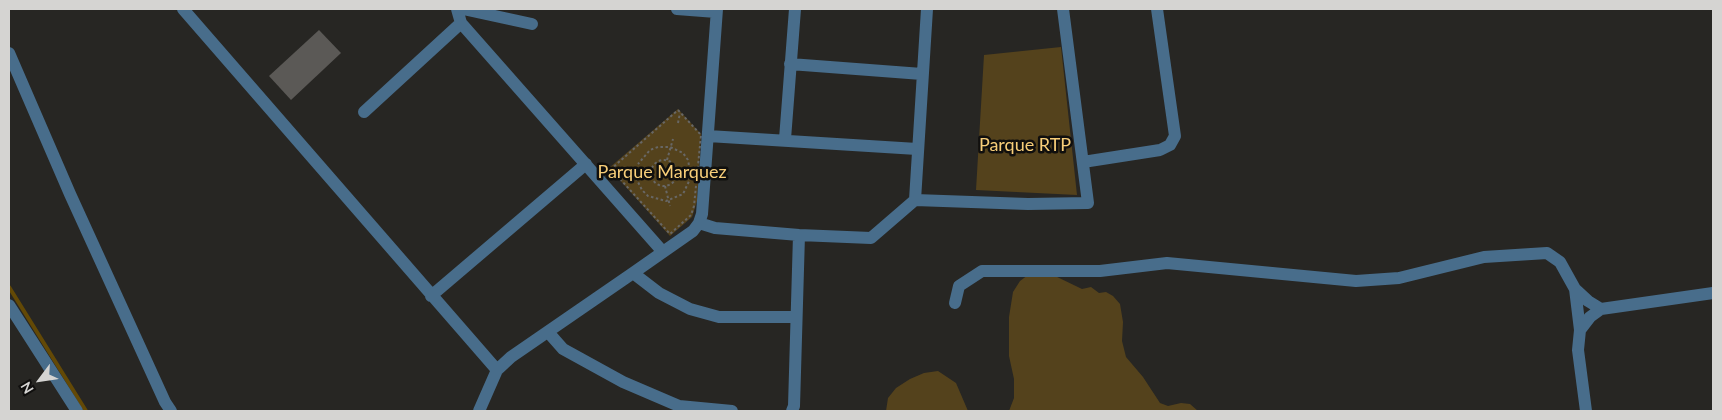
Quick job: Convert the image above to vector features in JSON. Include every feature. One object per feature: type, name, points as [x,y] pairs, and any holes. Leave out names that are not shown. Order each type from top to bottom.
[{"type":"street","points":[[183,9],[497,370]]},
{"type":"street","points":[[456,9],[461,23],[663,252]]},
{"type":"street","points":[[463,9],[532,24]]},
{"type":"street","points":[[479,411],[497,370],[511,357],[663,252],[692,231],[699,223],[700,180],[708,136],[717,10],[677,9]]},
{"type":"street","points":[[785,139],[795,9]]},
{"type":"street","points":[[915,200],[927,9]]},
{"type":"street","points":[[699,223],[715,228],[799,235],[872,238],[915,200],[976,204],[1088,203],[1063,9]]},
{"type":"street","points":[[1083,162],[1160,150],[1170,144],[1175,136],[1157,9]]},
{"type":"street","points":[[364,112],[461,23]]},
{"type":"street","points":[[9,53],[82,221],[164,402],[171,411]]},
{"type":"street","points":[[790,64],[922,74]]},
{"type":"street","points":[[708,136],[785,139],[917,149]]},
{"type":"street","points":[[431,296],[586,164]]},
{"type":"street","points":[[792,411],[794,406],[799,235]]},
{"type":"street","points":[[955,303],[959,286],[982,271],[1100,271],[1167,263],[1356,281],[1399,278],[1484,256],[1524,256],[1547,253],[1560,262],[1575,290],[1580,330],[1578,350],[1586,411]]},
{"type":"street","points":[[633,273],[659,293],[690,309],[719,317],[796,317]]},
{"type":"street","points":[[1575,290],[1601,309]]},
{"type":"street","points":[[1580,330],[1601,309],[1713,293]]},
{"type":"street","points":[[9,305],[78,411]]},
{"type":"street","points":[[548,332],[563,349],[623,382],[679,406],[732,411]]},
{"type":"path","points":[[611,169],[678,110],[680,112]]},
{"type":"path","points":[[678,122],[680,112]]},
{"type":"path","points":[[611,169],[670,234],[675,230],[691,215],[700,180],[700,135],[680,112]]},
{"type":"path","points":[[667,160],[673,139]]},
{"type":"path","points":[[636,178],[642,190],[648,196],[657,200],[669,200],[683,194],[691,179],[688,160],[683,153],[670,147],[658,147],[650,150],[638,164]]},
{"type":"path","points":[[667,160],[676,168],[676,177],[671,184],[665,186],[654,182],[651,172],[655,163],[667,160]]},
{"type":"path","points":[[611,169],[623,169]]},
{"type":"path","points":[[641,171],[651,172]]},
{"type":"path","points":[[676,177],[700,180]]},
{"type":"path","points":[[665,186],[670,206]]},
{"type":"path","points":[[674,224],[675,230]]},
{"type":"green space","name":"Parque RTP","points":[[1061,47],[1077,195],[976,190],[984,55]]},
{"type":"green space","name":"Parque Marquez","points":[[678,109],[701,134],[697,201],[692,217],[670,236],[609,168]]},
{"type":"green space","points":[[1028,275],[1053,275],[1082,289],[1091,287],[1099,293],[1106,292],[1113,296],[1120,304],[1123,322],[1122,341],[1126,357],[1143,377],[1160,403],[1168,406],[1181,403],[1190,404],[1198,411],[1009,411],[1014,398],[1014,379],[1009,356],[1009,317],[1013,292],[1020,281]]},
{"type":"green space","points":[[938,371],[956,383],[968,411],[886,411],[888,398],[896,388],[924,373]]},
{"type":"building","points":[[319,30],[341,53],[291,100],[269,76]]},
{"type":"waterway","points":[[9,287],[86,411]]}]
